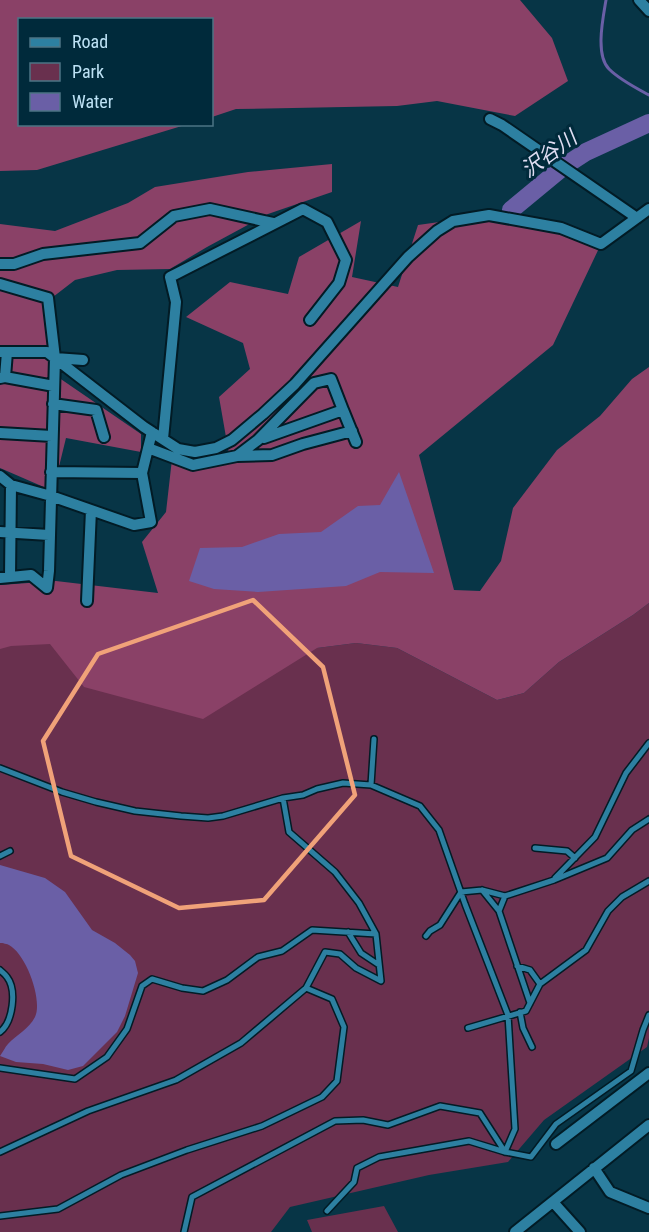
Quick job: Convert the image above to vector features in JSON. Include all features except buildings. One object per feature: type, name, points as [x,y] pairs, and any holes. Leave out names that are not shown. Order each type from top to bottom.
[{"type":"street","points":[[639,0],[649,11]]},
{"type":"street","points":[[490,119],[637,218]]},
{"type":"street","points":[[0,264],[14,264],[43,254],[140,243],[174,216],[210,209],[273,223]]},
{"type":"street","points":[[163,439],[176,302],[170,277],[303,209],[327,222],[346,260],[339,283],[310,320]]},
{"type":"street","points":[[54,386],[2,377],[4,352],[46,352],[178,449],[195,452],[216,448],[232,440],[295,384],[408,257],[437,231],[453,221],[489,215],[561,228],[601,244],[649,209]]},
{"type":"street","points":[[0,284],[48,298],[55,358],[47,588],[31,575],[5,577],[5,533],[11,485]]},
{"type":"street","points":[[55,358],[83,360]]},
{"type":"street","points":[[148,448],[193,465],[237,456],[273,455],[303,444],[354,436],[331,379],[314,383],[258,440],[237,456]]},
{"type":"street","points":[[297,402],[303,423]]},
{"type":"street","points":[[53,404],[96,410],[104,437]]},
{"type":"street","points":[[258,440],[343,410]]},
{"type":"street","points":[[0,476],[11,485],[51,496],[134,525],[151,522],[141,473],[152,432]]},
{"type":"street","points":[[0,433],[52,436]]},
{"type":"street","points":[[51,472],[141,473]]},
{"type":"street","points":[[87,601],[91,510]]},
{"type":"street","points":[[5,533],[50,535]]},
{"type":"street","points":[[556,1144],[649,1072]]},
{"type":"street","points":[[515,1232],[649,1125]]},
{"type":"street","points":[[594,1168],[610,1192],[649,1208]]},
{"type":"street","points":[[554,1202],[580,1232]]},
{"type":"lane","points":[[370,784],[374,739]]},
{"type":"lane","points":[[554,880],[595,837],[626,773],[649,743]]},
{"type":"lane","points":[[0,768],[62,792],[96,802],[135,811],[181,816],[223,816],[343,783],[370,784],[420,806],[439,830],[508,1015],[514,1129],[505,1152]]},
{"type":"lane","points":[[0,1152],[88,1111],[176,1080],[241,1043],[306,988],[325,952],[340,954],[356,968],[381,981],[376,934],[359,903],[335,872],[289,832],[283,798]]},
{"type":"lane","points":[[461,892],[482,890],[505,896],[554,880],[607,858],[632,830],[649,819]]},
{"type":"lane","points":[[535,848],[567,851],[575,858]]},
{"type":"lane","points":[[0,856],[10,851]]},
{"type":"lane","points":[[468,1028],[526,1011],[540,984],[586,950],[608,911],[622,897],[649,881]]},
{"type":"lane","points":[[482,890],[499,911],[530,1003]]},
{"type":"lane","points":[[426,936],[440,926],[461,892]]},
{"type":"lane","points":[[499,911],[505,896]]},
{"type":"lane","points":[[0,1068],[75,1079],[107,1057],[127,1029],[142,986],[152,979],[182,988],[203,991],[227,980],[258,957],[282,951],[312,930],[376,934]]},
{"type":"lane","points":[[348,932],[361,953],[379,965]]},
{"type":"lane","points":[[478,960],[486,958]]},
{"type":"lane","points":[[517,966],[530,970],[540,984]]},
{"type":"lane","points":[[0,970],[9,978],[13,1006],[5,1028],[0,1032]]},
{"type":"lane","points":[[0,1216],[58,1209],[122,1175],[187,1150],[262,1126],[322,1097],[337,1081],[344,1027],[332,999],[306,988]]},
{"type":"lane","points":[[520,1012],[523,1028],[532,1047]]},
{"type":"lane","points":[[327,1211],[354,1182],[357,1168],[379,1157],[469,1141],[531,1157],[556,1124],[631,1071],[649,1015]]},
{"type":"lane","points":[[184,1232],[192,1197],[335,1120],[363,1120],[388,1125],[440,1106],[480,1113],[505,1152]]},
{"type":"highlighted area","points":[[253,600],[323,667],[355,795],[264,900],[179,908],[71,856],[43,741],[98,654]]},
{"type":"green space","points":[[649,603],[649,1038],[647,1047],[544,1120],[508,1162],[429,1175],[290,1207],[271,1232],[0,1232],[0,628],[317,648],[356,643],[397,648],[497,700],[524,693],[559,662]]},
{"type":"green space","points":[[384,1206],[398,1232],[312,1232],[307,1220]]},
{"type":"shaded area","points":[[0,0],[520,0],[552,38],[568,81],[515,116],[437,101],[397,106],[236,109],[213,117],[213,18],[18,18],[18,126],[182,126],[37,170],[0,171]]},
{"type":"shaded area","points":[[332,164],[332,192],[268,214],[170,269],[117,270],[75,280],[53,297],[52,373],[141,434],[141,452],[66,438],[53,491],[0,468],[0,224],[55,231],[128,203],[155,187],[248,172]]},
{"type":"shaded area","points":[[489,215],[530,222],[601,244],[553,345],[419,455],[454,590],[480,591],[501,561],[513,508],[557,450],[600,416],[632,379],[649,367],[649,603],[559,662],[524,693],[497,700],[397,648],[356,643],[317,648],[203,719],[84,687],[50,644],[11,646],[0,649],[0,585],[56,581],[158,593],[142,542],[166,512],[172,459],[230,460],[219,397],[250,369],[243,343],[186,317],[230,282],[288,294],[299,257],[361,221],[352,277],[398,287],[418,225]]},
{"type":"water","points":[[399,472],[434,573],[380,572],[346,586],[258,592],[214,589],[189,581],[200,548],[242,547],[279,534],[321,532],[358,506],[380,505]]},
{"type":"water","points":[[0,865],[45,878],[65,892],[92,930],[115,943],[135,961],[138,973],[125,1016],[117,1032],[83,1066],[68,1070],[43,1064],[16,1062],[0,1056],[8,1044],[35,1017],[37,1000],[27,967],[15,950],[0,943]]},
{"type":"waterway","points":[[606,0],[601,36],[605,63],[618,77],[649,95]]},
{"type":"waterway","name":"沢谷川","points":[[511,210],[563,167],[586,152],[649,123]]}]
